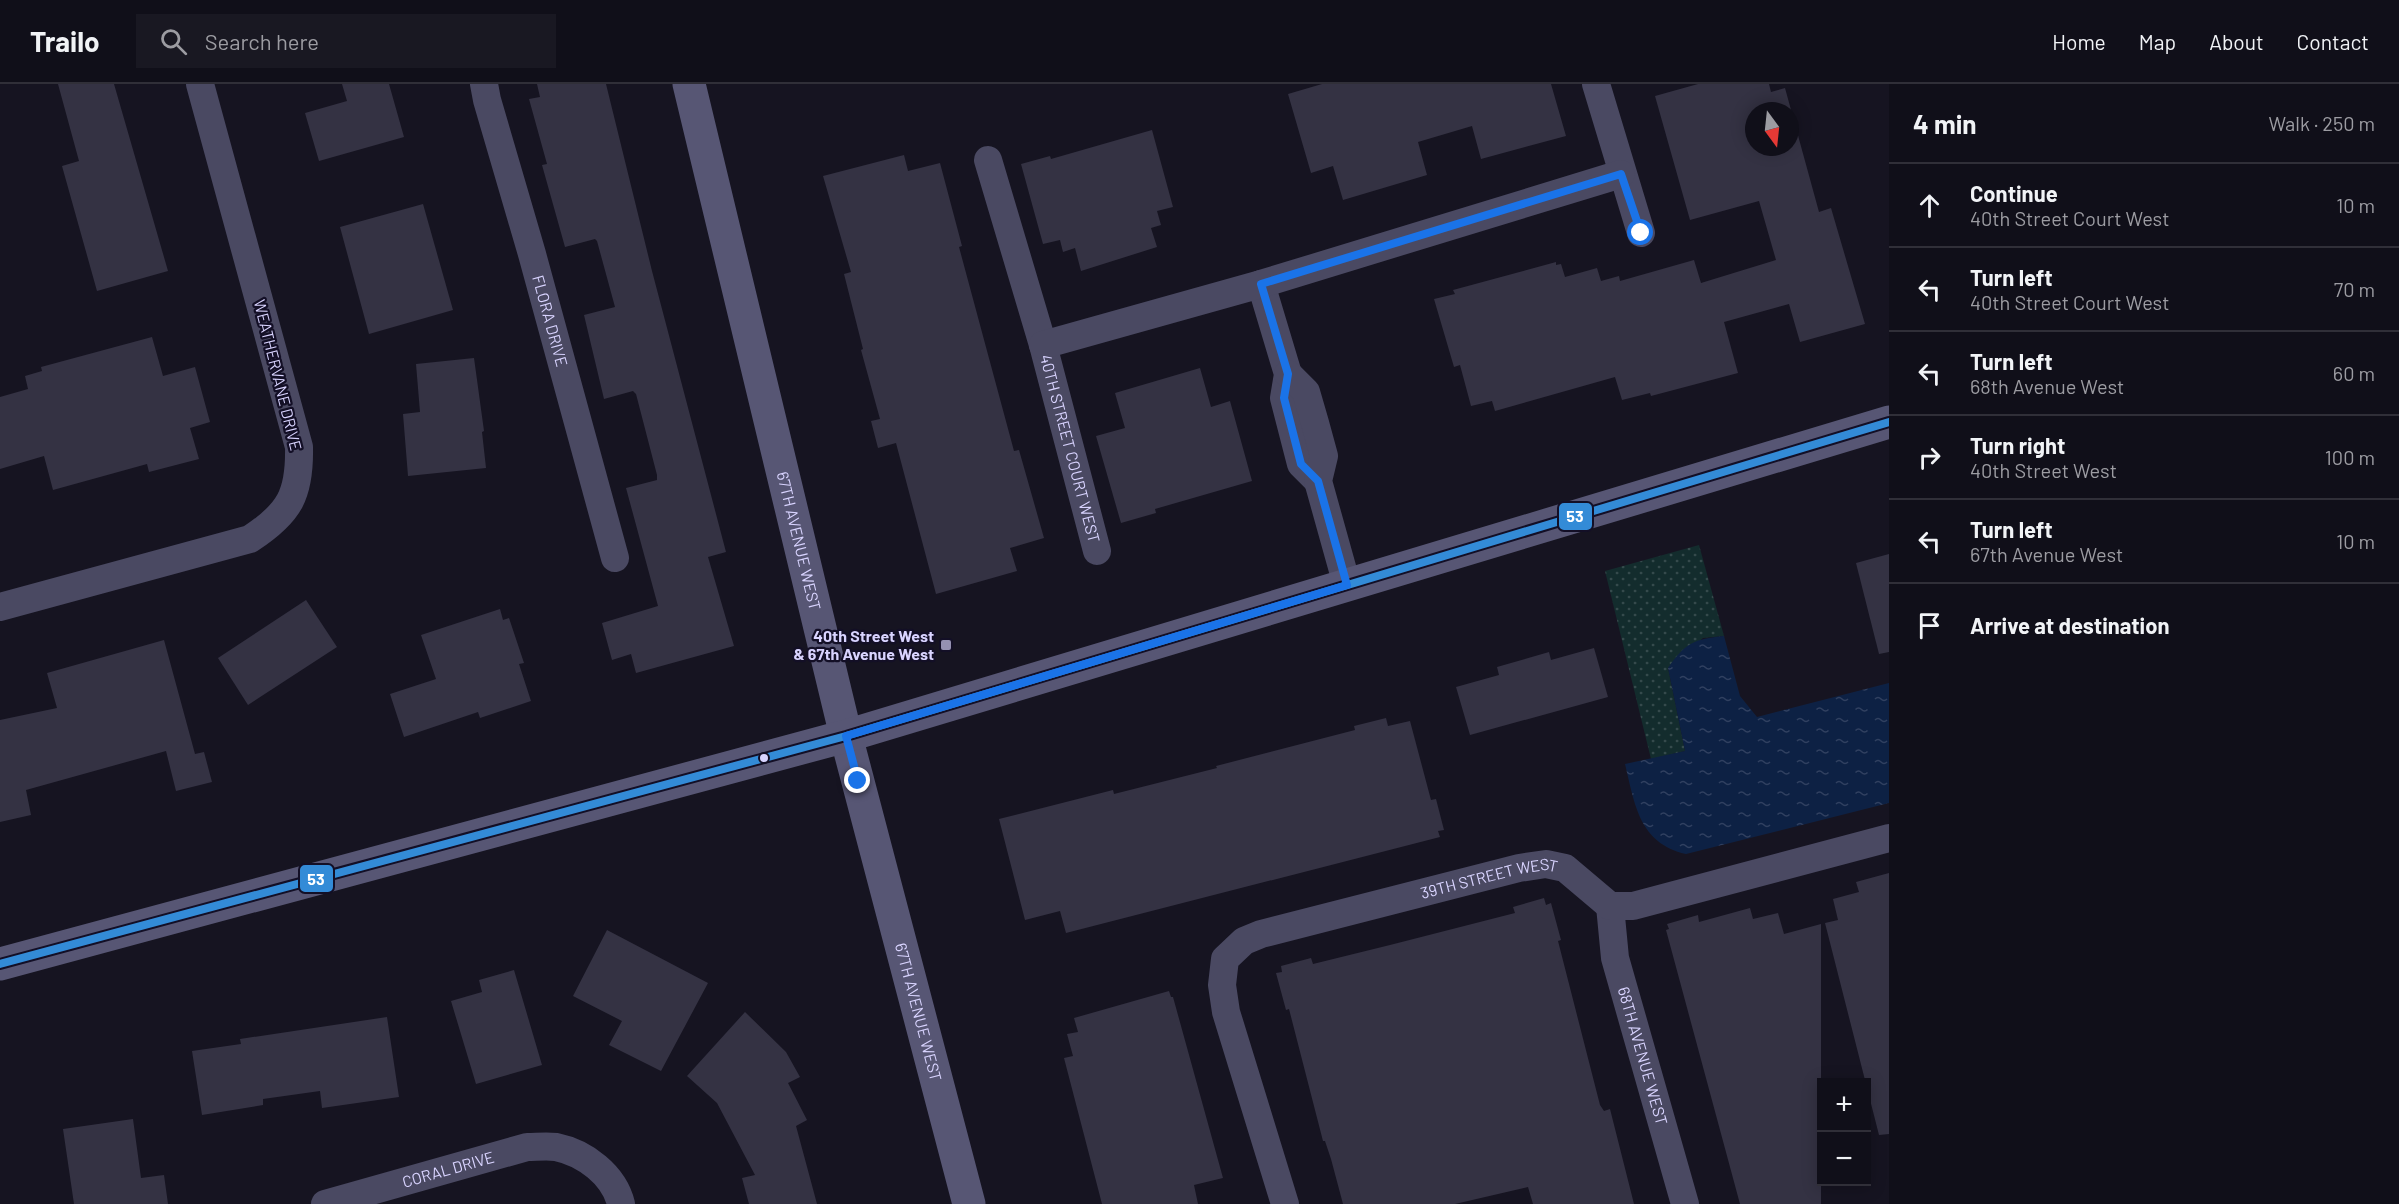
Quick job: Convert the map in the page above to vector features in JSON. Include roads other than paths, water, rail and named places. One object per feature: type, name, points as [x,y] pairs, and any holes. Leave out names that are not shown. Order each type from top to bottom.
[{"type":"main road","name":"67TH AVENUE WEST","points":[[689,84],[846,736],[969,1204]]},
{"type":"main road","points":[[0,964],[846,736],[1889,422]]},
{"type":"street","name":"WEATHERVANE DRIVE","points":[[0,607],[250,539],[273,524],[290,502],[299,475],[299,447],[200,84]]},
{"type":"street","name":"FLORA DRIVE","points":[[484,84],[486,100],[532,254],[615,558]]},
{"type":"street","points":[[1596,84],[1621,174],[1641,233]]},
{"type":"street","name":"40TH STREET COURT WEST","points":[[988,160],[1043,345],[1098,551]]},
{"type":"street","name":"40TH STREET COURT WEST","points":[[1043,345],[1261,284],[1621,174]]},
{"type":"street","points":[[1261,284],[1288,374],[1306,392],[1324,456],[1318,481],[1347,585]]},
{"type":"street","points":[[1610,906],[1634,906],[1889,838]]},
{"type":"street","name":"39TH STREET WEST","points":[[1285,1204],[1226,1012],[1222,985],[1225,959],[1244,941],[1261,934],[1519,868],[1546,864],[1565,868],[1610,906]]},
{"type":"street","name":"68TH AVENUE WEST","points":[[1610,906],[1615,958],[1685,1204]]},
{"type":"street","name":"CORAL DRIVE","points":[[325,1204],[527,1147],[555,1147],[582,1156],[604,1173],[619,1196],[621,1204]]},
{"type":"water","points":[[1724,636],[1740,696],[1757,717],[1889,683],[1889,803],[1686,854],[1670,849],[1649,832],[1636,808],[1625,764],[1685,751],[1668,668],[1691,644]]},
{"type":"place","name":"40th Street West & 67th Avenue West","points":[[946,645]]}]
